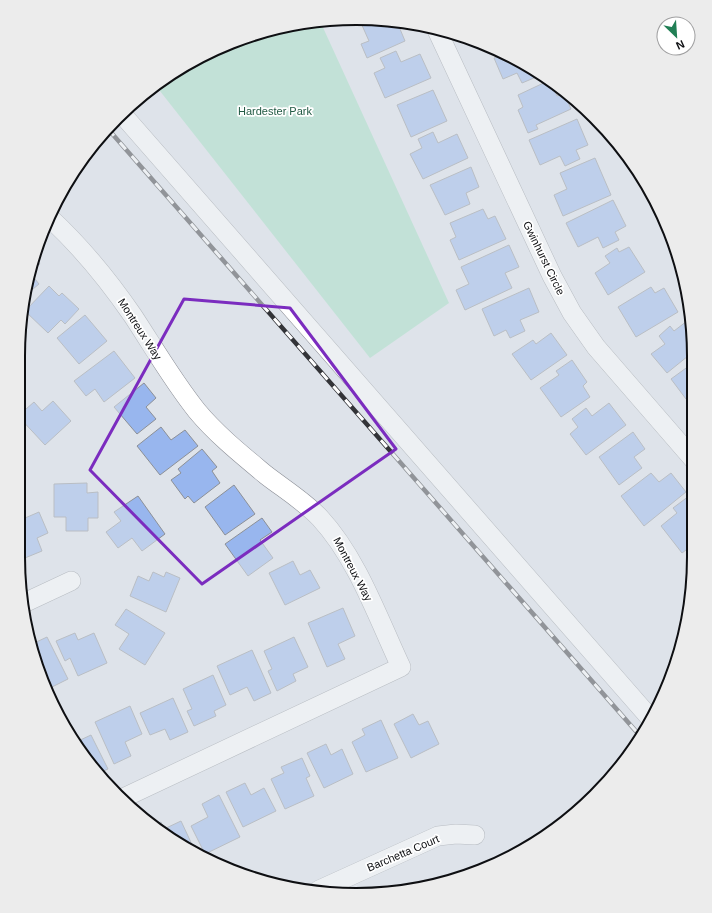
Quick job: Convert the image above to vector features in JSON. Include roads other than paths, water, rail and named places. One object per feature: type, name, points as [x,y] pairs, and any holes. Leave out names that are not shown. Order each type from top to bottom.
[{"type":"street","name":"Gwinhurst Circle","points":[[439,35],[552,276],[572,313],[606,360],[687,452]]},
{"type":"street","points":[[126,118],[647,715]]},
{"type":"street","name":"Montreux Way","points":[[54,221],[74,241],[111,285],[170,375],[198,412],[231,445],[305,504],[334,534],[356,570],[401,667],[127,796]]},
{"type":"street","points":[[28,601],[71,581]]},
{"type":"street","name":"Barchetta Court","points":[[334,887],[438,836],[456,834],[475,835]]},
{"type":"railway","points":[[112,133],[637,732]]},
{"type":"park label","name":"Hardester Park","points":[[275,111]]}]
